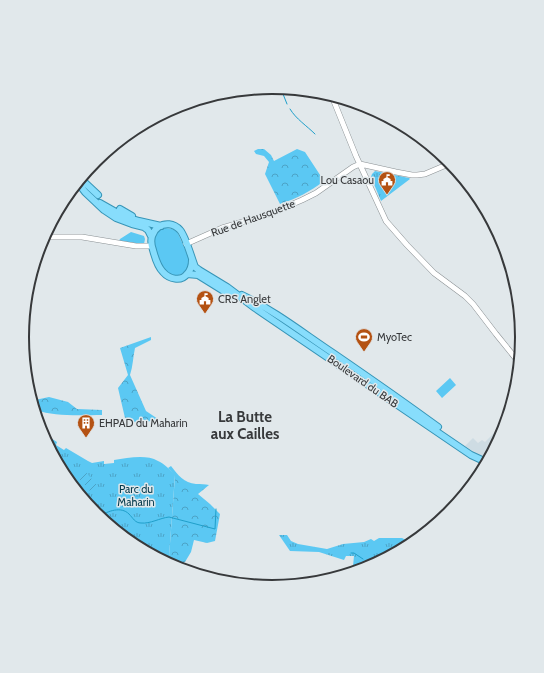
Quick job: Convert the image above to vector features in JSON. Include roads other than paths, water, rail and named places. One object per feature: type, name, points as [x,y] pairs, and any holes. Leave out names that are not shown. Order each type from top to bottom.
[{"type":"main road","points":[[84,183],[104,210],[116,218],[144,227],[148,230],[151,236]]},
{"type":"main road","points":[[81,187],[85,192],[123,216],[161,226]]},
{"type":"main road","points":[[120,209],[144,222]]},
{"type":"main road","points":[[169,224],[176,226],[181,231],[186,244],[192,260],[191,268],[184,276],[174,279],[164,273],[160,268],[151,246],[151,236],[153,231],[161,226],[169,224]]},
{"type":"main road","name":"Boulevard du BAB","points":[[192,260],[199,270],[227,287],[255,308],[481,459]]},
{"type":"main road","name":"Boulevard du BAB","points":[[187,274],[198,275],[243,303],[255,308]]},
{"type":"main road","points":[[227,287],[260,304],[305,334],[407,404],[439,428],[450,440]]},
{"type":"main road","name":"Boulevard du BAB","points":[[471,454],[480,462]]},
{"type":"street","points":[[334,102],[360,164],[384,216],[392,228],[434,273],[473,304],[514,356]]},
{"type":"street","points":[[360,164],[412,176],[425,174],[445,166]]},
{"type":"street","name":"Rue de Hausquette","points":[[186,244],[222,228],[268,215],[307,198],[353,167],[360,164]]},
{"type":"street","points":[[366,176],[367,173],[375,168]]},
{"type":"street","points":[[51,236],[82,237],[136,246],[151,246]]},
{"type":"waterway","points":[[283,94],[287,104]]},
{"type":"waterway","points":[[290,109],[292,113],[315,134]]},
{"type":"waterway","points":[[105,513],[114,510],[122,510],[139,523],[148,523],[169,517],[215,529],[216,509]]},
{"type":"waterway","points":[[351,553],[354,553],[363,559]]},
{"type":"place","name":"Lou Casaou","points":[[387,195]]},
{"type":"place","name":"CRS Anglet","points":[[205,314]]},
{"type":"place","name":"MyoTec","points":[[364,352]]},
{"type":"place","name":"EHPAD du Maharin","points":[[86,438]]},
{"type":"district","name":"La Butte aux Cailles","points":[[245,426]]},
{"type":"park label","name":"Parc du Maharin","points":[[136,495]]}]
